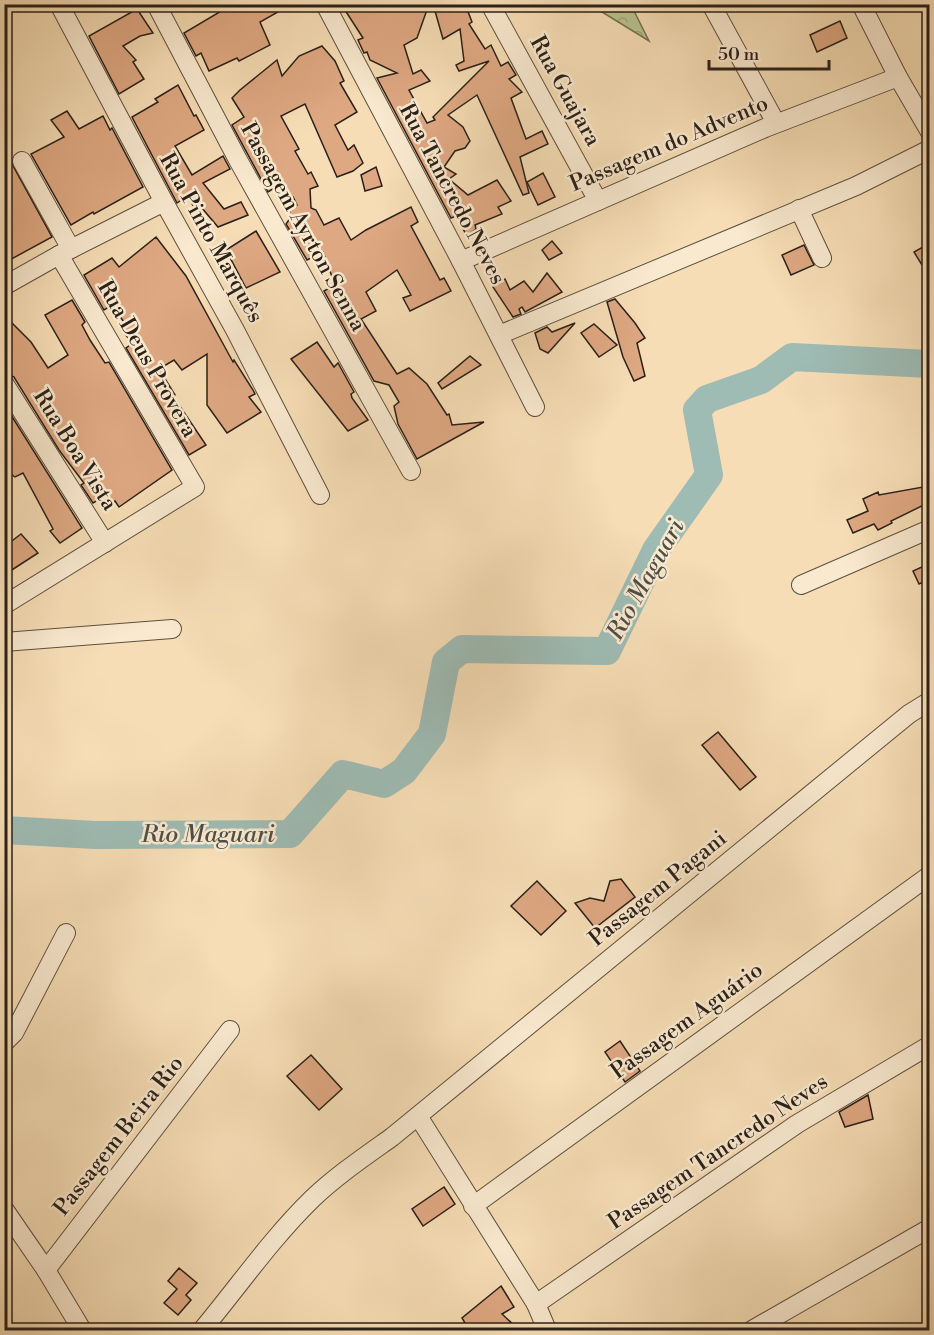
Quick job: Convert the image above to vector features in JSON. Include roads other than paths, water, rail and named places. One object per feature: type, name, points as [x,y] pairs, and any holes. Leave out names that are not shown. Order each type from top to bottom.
[{"type":"street","name":"Rua Pinto Marquês","points":[[59,4],[235,330],[320,495]]},
{"type":"street","name":"Passagem Ayrton Senna","points":[[156,4],[238,160],[411,471]]},
{"type":"street","name":"Rua Tancredo Neves","points":[[325,4],[461,261],[535,407]]},
{"type":"street","name":"Rua Guajara","points":[[490,4],[598,201]]},
{"type":"street","points":[[711,4],[776,123]]},
{"type":"street","points":[[861,4],[930,132]]},
{"type":"street","name":"Passagem do Advento","points":[[461,261],[776,123],[898,76]]},
{"type":"street","points":[[499,335],[856,186],[930,150]]},
{"type":"street","name":"Rua Deus Provera","points":[[22,161],[65,252],[195,487],[105,543]]},
{"type":"street","points":[[4,286],[164,202]]},
{"type":"street","points":[[799,209],[822,258]]},
{"type":"street","name":"Rua Boa Vista","points":[[4,383],[105,543]]},
{"type":"street","points":[[801,585],[930,530]]},
{"type":"street","points":[[4,605],[105,543]]},
{"type":"street","points":[[4,642],[172,629]]},
{"type":"street","name":"Passagem Pagani","points":[[202,1330],[282,1231],[310,1201],[350,1166],[392,1137],[909,714],[930,700]]},
{"type":"street","name":"Passagem Aguário","points":[[473,1206],[930,875]]},
{"type":"street","points":[[4,1043],[14,1033],[66,933]]},
{"type":"street","name":"Passagem Beira Rio","points":[[46,1270],[230,1030]]},
{"type":"street","name":"Passagem Tancredo Neves","points":[[536,1304],[797,1124],[930,1046]]},
{"type":"street","points":[[418,1116],[536,1304],[548,1330]]},
{"type":"street","points":[[4,1209],[46,1270],[82,1330]]},
{"type":"street","points":[[752,1330],[930,1228]]},
{"type":"waterway","name":"Rio Maguari","points":[[4,830],[95,835],[290,834],[343,774],[384,784],[404,771],[432,734],[446,662],[462,649],[607,651],[656,550],[709,475],[697,410],[707,399],[761,380],[792,357],[930,364]]}]
